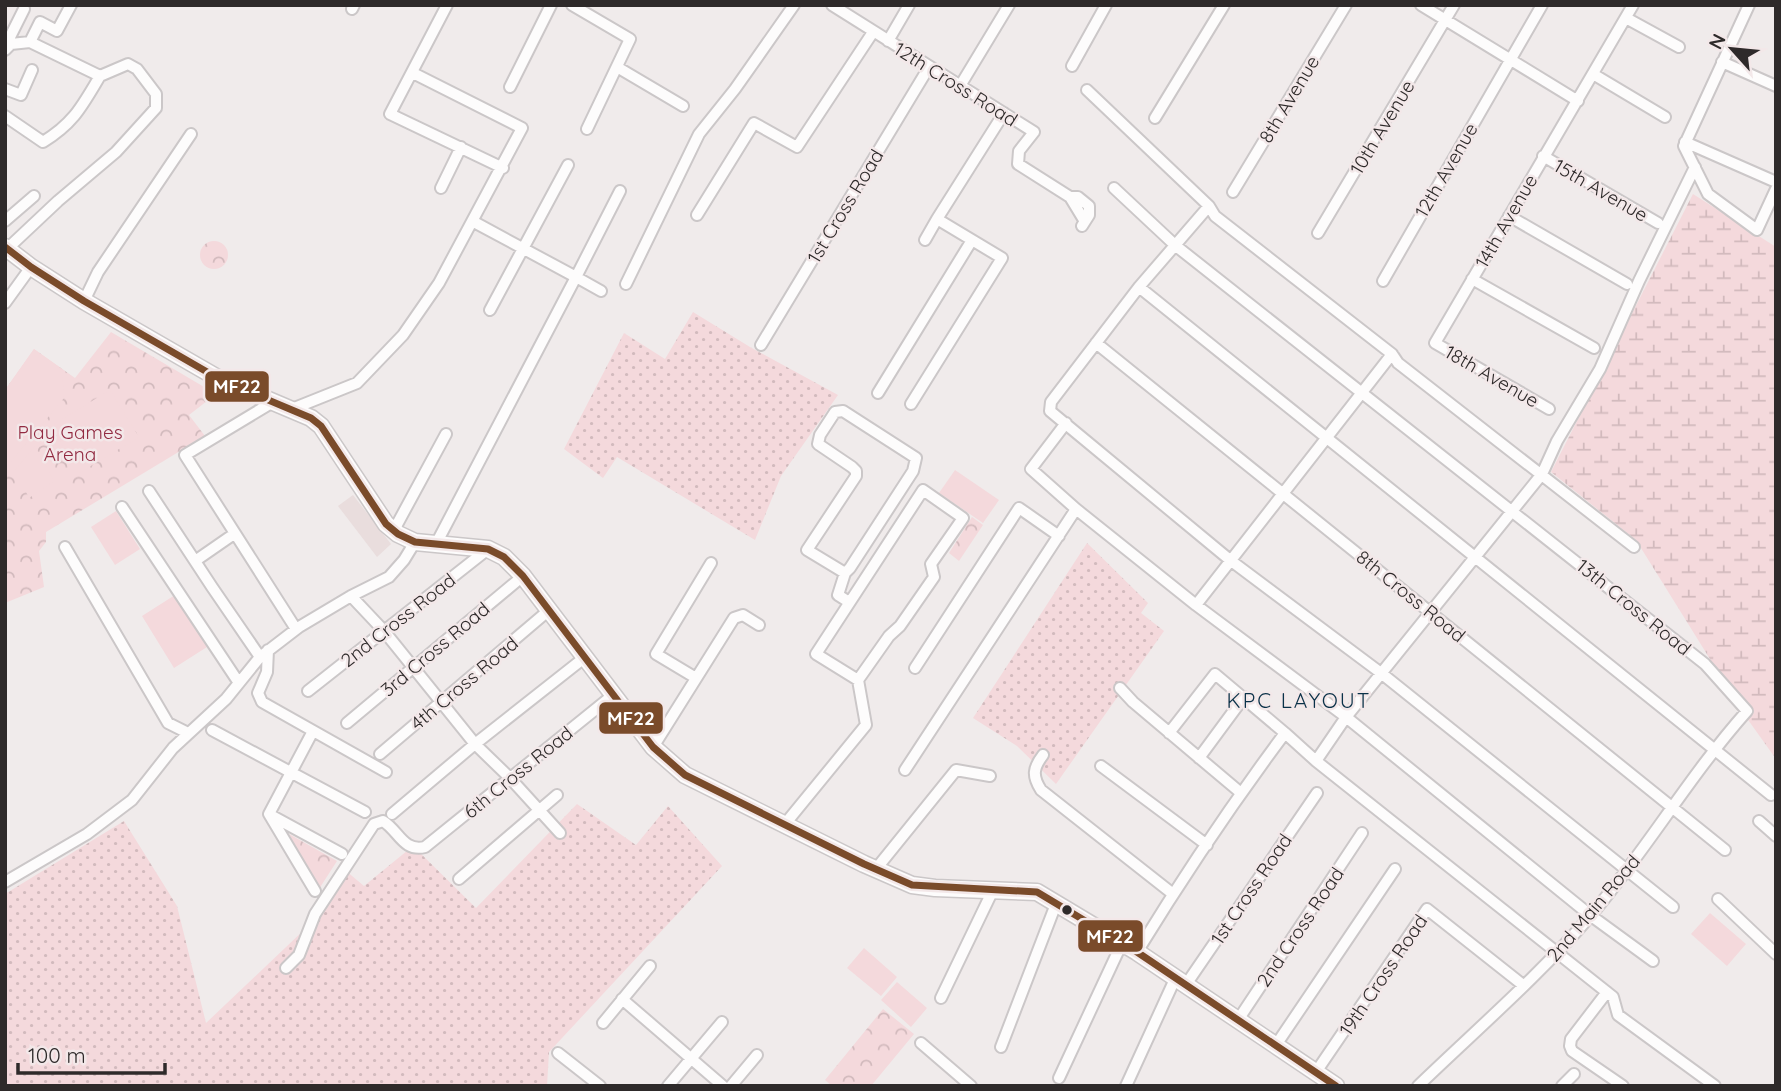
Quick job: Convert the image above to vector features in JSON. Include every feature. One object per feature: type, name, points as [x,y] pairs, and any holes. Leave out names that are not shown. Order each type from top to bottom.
[{"type":"main road","points":[[6,248],[84,301],[221,380],[311,418],[321,426],[386,524],[394,530],[415,542],[488,549],[505,556],[653,747],[685,775],[912,885],[1037,892],[1138,952],[1336,1086]]},
{"type":"street","points":[[30,41],[40,22],[57,32],[71,5]]},
{"type":"street","points":[[447,5],[390,114],[503,168]]},
{"type":"street","points":[[510,87],[551,5]]},
{"type":"street","points":[[572,5],[631,39],[587,129]]},
{"type":"street","points":[[626,284],[699,134],[735,89],[794,5]]},
{"type":"street","name":"12th Cross Road","points":[[832,5],[1034,132],[1019,151],[1018,164],[1070,197],[1083,223]]},
{"type":"street","points":[[888,41],[909,5]]},
{"type":"street","points":[[960,86],[1009,5]]},
{"type":"street","points":[[1072,65],[1105,5]]},
{"type":"street","points":[[1155,118],[1224,5]]},
{"type":"street","name":"8th Avenue","points":[[1233,192],[1346,5]]},
{"type":"street","points":[[1421,5],[1578,100]]},
{"type":"street","name":"10th Avenue","points":[[1318,233],[1454,5]]},
{"type":"street","name":"12th Avenue","points":[[1383,281],[1542,5]]},
{"type":"street","name":"14th Avenue","points":[[1435,343],[1633,5]]},
{"type":"street","points":[[1749,5],[1684,146],[1708,194],[1757,230],[1772,210],[1776,189]]},
{"type":"street","points":[[24,9],[9,39],[8,47],[30,41],[100,76]]},
{"type":"street","points":[[1626,18],[1679,47]]},
{"type":"street","points":[[697,215],[754,123],[797,148],[873,32]]},
{"type":"street","points":[[1722,62],[1776,86]]},
{"type":"street","points":[[5,117],[43,142],[64,130],[100,76],[128,64],[137,69],[156,94],[156,108],[116,152],[6,248]]},
{"type":"street","points":[[617,67],[683,106]]},
{"type":"street","name":"1st Cross Road","points":[[761,345],[929,67]]},
{"type":"street","points":[[5,89],[21,96],[32,70]]},
{"type":"street","points":[[292,409],[357,383],[402,335],[439,283],[503,168],[522,128],[413,73]]},
{"type":"street","points":[[1593,74],[1665,117]]},
{"type":"street","points":[[1087,90],[1209,206],[1215,216],[1634,547]]},
{"type":"street","points":[[925,240],[1003,113]]},
{"type":"street","points":[[84,301],[98,272],[191,134]]},
{"type":"street","points":[[1685,142],[1776,182]]},
{"type":"street","points":[[441,188],[461,147]]},
{"type":"street","name":"15th Avenue","points":[[1544,156],[1658,223]]},
{"type":"street","points":[[490,310],[568,165]]},
{"type":"street","points":[[1316,761],[1346,717],[1542,474],[1557,442],[1600,369],[1639,281],[1695,167]]},
{"type":"street","name":"13th Cross Road","points":[[1114,187],[1176,246],[1705,664],[1747,711]]},
{"type":"street","points":[[436,544],[620,191]]},
{"type":"street","points":[[5,221],[34,196]]},
{"type":"street","points":[[1209,206],[1139,287],[1051,402],[1050,411],[1230,560],[1381,673],[1673,907]]},
{"type":"street","points":[[1508,216],[1627,284]]},
{"type":"street","points":[[911,404],[1002,258],[937,219]]},
{"type":"street","points":[[474,222],[601,291]]},
{"type":"street","points":[[878,393],[972,240]]},
{"type":"street","points":[[5,303],[31,267]]},
{"type":"street","points":[[1472,279],[1594,348]]},
{"type":"street","points":[[1139,287],[1328,436],[1771,795]]},
{"type":"street","name":"8th Cross Road","points":[[1096,343],[1726,850]]},
{"type":"street","name":"18th Avenue","points":[[1435,343],[1549,409]]},
{"type":"street","points":[[1196,605],[1392,354]]},
{"type":"street","points":[[273,402],[185,455],[296,628]]},
{"type":"street","points":[[845,573],[807,550],[856,476],[852,467],[818,444],[820,435],[835,412],[843,411],[916,458],[913,471],[845,573],[838,595],[849,603]]},
{"type":"street","points":[[1066,423],[1031,469],[1076,509],[1196,605],[1346,717],[1590,915],[1653,961]]},
{"type":"street","points":[[394,530],[446,434]]},
{"type":"street","points":[[785,824],[866,725],[858,680],[934,577],[931,564],[963,518],[923,490],[816,654],[858,680]]},
{"type":"street","points":[[149,491],[195,561],[264,654],[267,671],[258,696],[262,702],[386,772]]},
{"type":"street","points":[[121,507],[240,682]]},
{"type":"street","points":[[915,668],[1019,508],[1059,536]]},
{"type":"street","points":[[905,770],[1076,509]]},
{"type":"street","points":[[195,561],[234,534]]},
{"type":"street","points":[[5,882],[87,834],[132,800],[150,774],[188,733],[226,699],[264,654],[296,628],[389,577],[415,542]]},
{"type":"street","points":[[65,547],[168,723],[188,733]]},
{"type":"street","name":"2nd Cross Road","points":[[308,691],[488,549]]},
{"type":"street","points":[[696,678],[656,654],[711,563]]},
{"type":"street","name":"3rd Cross Road","points":[[347,723],[523,576]]},
{"type":"street","points":[[351,596],[414,666],[475,744],[510,778],[559,833]]},
{"type":"street","name":"4th Cross Road","points":[[380,754],[548,611]]},
{"type":"street","points":[[653,747],[734,618],[743,615],[760,625]]},
{"type":"street","points":[[392,814],[584,658]]},
{"type":"street","points":[[1169,733],[1215,674],[1316,761],[1613,997],[1618,1016],[1715,1086]]},
{"type":"street","points":[[1120,688],[1241,793]]},
{"type":"street","name":"6th Cross Road","points":[[286,968],[299,955],[315,914],[374,824],[383,821],[412,848],[425,847],[612,696]]},
{"type":"street","points":[[1199,758],[1244,697]]},
{"type":"street","name":"2nd Main Road","points":[[1418,1086],[1556,953],[1590,915],[1627,871],[1714,748],[1747,711]]},
{"type":"street","points":[[212,730],[365,812]]},
{"type":"street","points":[[269,814],[313,731]]},
{"type":"street","points":[[1138,952],[1173,894],[1285,733]]},
{"type":"street","points":[[1044,755],[1035,766],[1034,779],[1041,790],[1173,894]]},
{"type":"street","points":[[1101,766],[1207,845]]},
{"type":"street","points":[[876,869],[956,770],[990,776]]},
{"type":"street","name":"1st Cross Road","points":[[1126,1086],[1180,982],[1317,793]]},
{"type":"street","points":[[459,879],[557,795]]},
{"type":"street","points":[[269,814],[342,854]]},
{"type":"street","points":[[269,814],[315,891]]},
{"type":"street","points":[[1759,821],[1776,836]]},
{"type":"street","name":"2nd Cross Road","points":[[1238,1020],[1362,833]]},
{"type":"street","points":[[1276,1045],[1395,869]]},
{"type":"street","points":[[941,998],[993,890]]},
{"type":"street","points":[[1718,899],[1776,954]]},
{"type":"street","points":[[1001,1047],[1056,904]]},
{"type":"street","name":"19th Cross Road","points":[[1316,1072],[1427,909],[1523,985]]},
{"type":"street","points":[[1059,1078],[1122,943]]},
{"type":"street","points":[[603,1023],[650,966]]},
{"type":"street","points":[[1607,992],[1571,1039],[1570,1046],[1572,1051],[1623,1086]]},
{"type":"street","points":[[622,999],[723,1086]]},
{"type":"street","points":[[668,1086],[722,1022]]},
{"type":"street","points":[[921,1043],[971,1086]]},
{"type":"street","points":[[558,1053],[600,1086]]},
{"type":"street","points":[[731,1086],[757,1055]]},
{"type":"street","points":[[1562,1086],[1574,1073]]},
{"type":"shaded area","points":[[353,495],[391,544],[377,557],[338,506]]},
{"type":"green space","points":[[1693,194],[1776,247],[1776,759],[1746,717],[1636,540],[1551,472]]},
{"type":"green space","points":[[214,241],[224,245],[228,255],[224,265],[214,269],[204,265],[200,255],[204,245]]},
{"type":"green space","points":[[693,312],[838,395],[781,476],[755,540],[617,457],[603,478],[564,449],[624,333],[665,359]]},
{"type":"green space","name":"Play Games Arena","points":[[111,332],[216,394],[189,415],[205,436],[46,532],[46,542],[39,551],[44,587],[5,603],[5,390],[34,349],[75,378]]},
{"type":"green space","points":[[34,349],[62,369],[64,398],[5,469],[5,390]]},
{"type":"green space","points":[[110,390],[139,437],[79,473],[51,426]]},
{"type":"green space","points":[[35,446],[54,481],[29,498],[15,470]]},
{"type":"green space","points":[[955,470],[999,500],[983,523],[939,493]]},
{"type":"green space","points":[[116,511],[140,549],[115,565],[91,527]]},
{"type":"green space","points":[[972,517],[983,525],[959,561],[949,553]]},
{"type":"green space","points":[[1087,543],[1148,603],[1141,613],[1164,631],[1056,784],[1017,746],[973,718]]},
{"type":"green space","points":[[175,595],[207,647],[174,668],[142,616]]},
{"type":"green space","points":[[577,804],[636,845],[668,806],[722,866],[549,1052],[547,1086],[7,1086],[5,894],[124,821],[177,906],[206,1023],[306,928],[339,865],[364,886],[413,846],[476,908]]},
{"type":"green space","points":[[289,834],[337,861],[319,889]]},
{"type":"green space","points":[[1710,913],[1746,944],[1727,966],[1691,934]]},
{"type":"green space","points":[[864,948],[897,977],[881,996],[847,968]]},
{"type":"green space","points":[[897,982],[927,1008],[911,1027],[881,1000]]},
{"type":"green space","points":[[883,1009],[914,1034],[871,1086],[832,1086],[825,1080]]},
{"type":"transit line","name":"MF22","points":[[5,247],[84,301],[221,380],[311,418],[321,426],[386,524],[398,534],[415,542],[488,549],[504,557],[523,576],[653,747],[685,775],[912,885],[1037,892],[1137,952],[1336,1086]]},
{"type":"district","name":"KPC LAYOUT","points":[[1299,700]]}]
